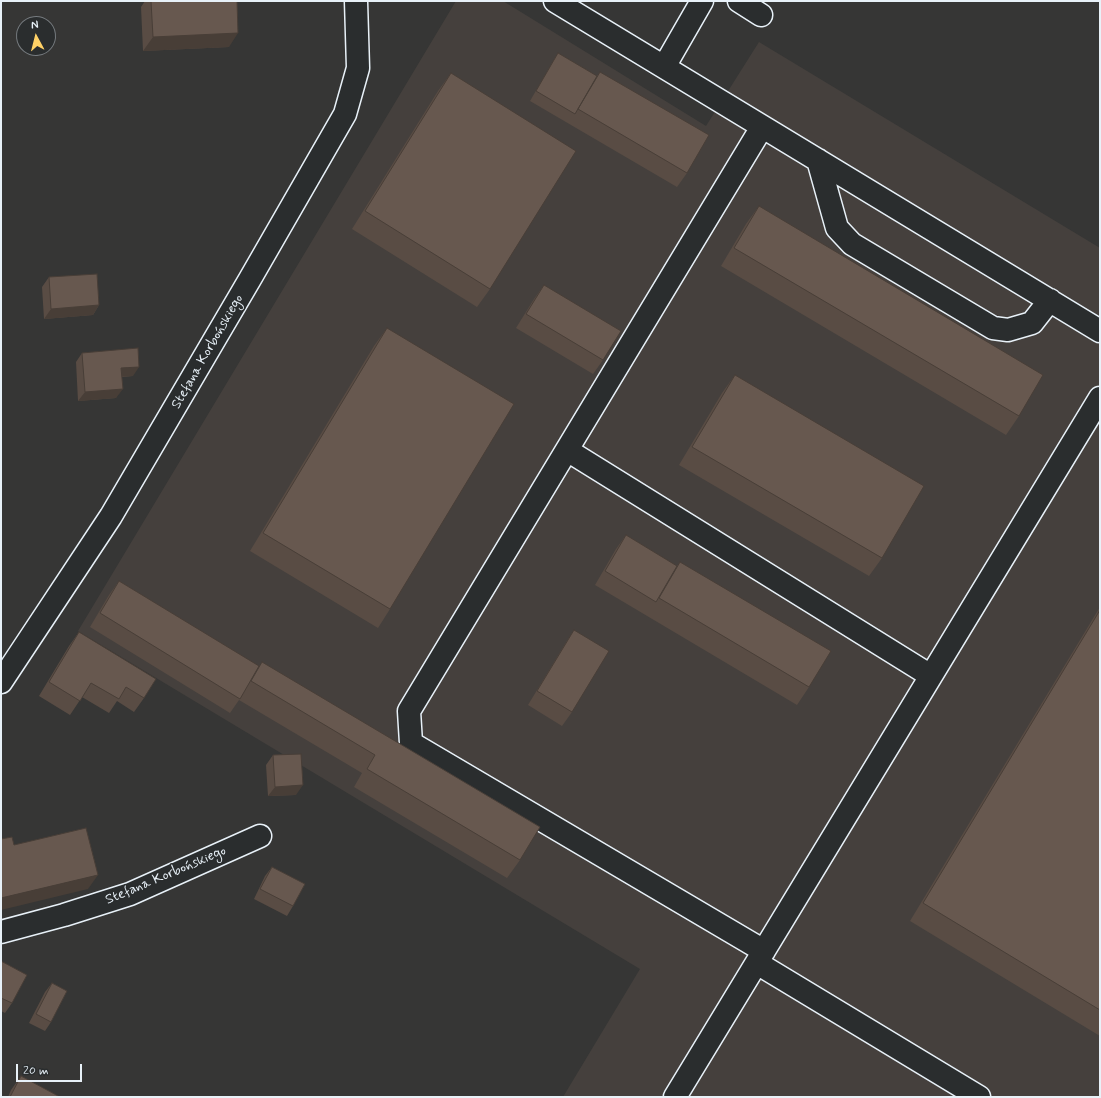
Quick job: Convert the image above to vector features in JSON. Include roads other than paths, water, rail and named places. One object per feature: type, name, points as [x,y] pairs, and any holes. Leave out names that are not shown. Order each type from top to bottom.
[{"type":"street","name":"Stefana Korbońskiego","points":[[1,682],[111,516],[345,114],[358,68],[356,1]]},
{"type":"street","points":[[555,1],[1100,331]]},
{"type":"street","points":[[664,67],[702,1]]},
{"type":"street","points":[[739,1],[761,15]]},
{"type":"street","points":[[762,127],[409,711],[411,742],[761,957],[979,1097]]},
{"type":"street","points":[[818,160],[837,228],[852,244],[993,328],[1008,330],[1032,323],[1050,300]]},
{"type":"street","points":[[675,1097],[1100,398]]},
{"type":"street","points":[[567,450],[931,676]]},
{"type":"street","name":"Stefana Korbońskiego","points":[[1,932],[64,915],[130,894],[260,836]]}]
